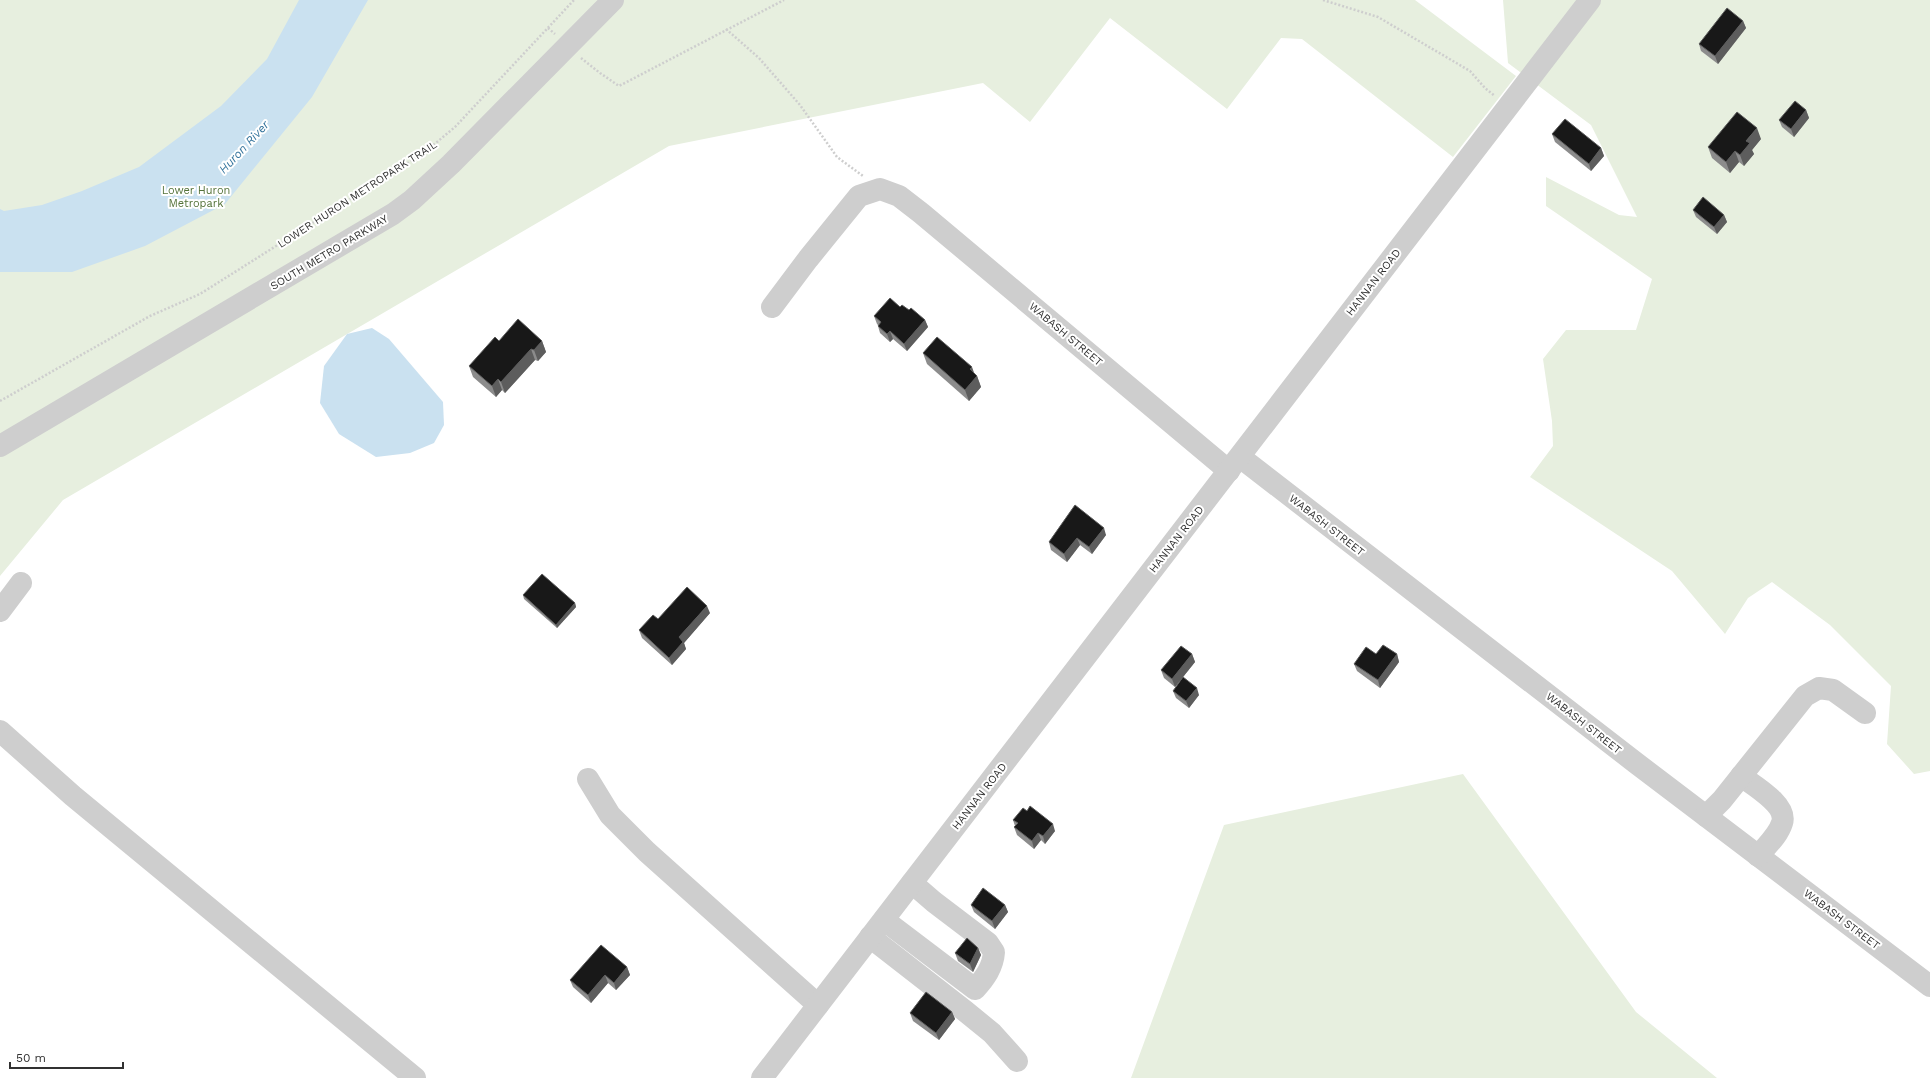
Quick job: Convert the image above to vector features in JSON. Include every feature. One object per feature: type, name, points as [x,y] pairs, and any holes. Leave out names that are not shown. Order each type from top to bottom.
[{"type":"street","name":"SOUTH METRO PARKWAY","points":[[0,446],[393,214],[412,200],[452,164],[613,0]]},
{"type":"street","name":"HANNAN ROAD","points":[[762,1078],[1590,0]]},
{"type":"street","name":"WABASH STREET","points":[[880,189],[899,196],[1234,464],[1706,816],[1930,986]]},
{"type":"street","points":[[772,307],[808,259],[859,196],[880,189]]},
{"type":"street","points":[[0,611],[21,583]]},
{"type":"street","points":[[1706,816],[1722,800],[1805,696],[1819,688],[1832,690],[1865,712]]},
{"type":"street","points":[[0,731],[73,796],[415,1078]]},
{"type":"street","points":[[1741,776],[1772,799],[1781,811],[1783,822],[1775,836],[1758,856]]},
{"type":"street","points":[[588,779],[610,815],[647,852],[818,1005]]},
{"type":"street","points":[[877,928],[975,989],[985,978],[993,963],[994,952],[988,944],[912,883]]},
{"type":"street","points":[[877,928],[965,1010],[992,1033],[1017,1060]]},
{"type":"path","name":"LOWER HURON METROPARK TRAIL","points":[[0,401],[150,316],[200,294],[425,152],[454,127],[574,0]]},
{"type":"path","points":[[548,28],[600,73],[619,86],[784,0]]},
{"type":"path","points":[[1323,0],[1378,17],[1470,71],[1485,88],[1508,106]]},
{"type":"path","points":[[726,29],[759,58],[800,105],[838,157],[880,189]]},
{"type":"green space","name":"Lower Huron Metropark","points":[[0,0],[1415,0],[1516,76],[1453,157],[1302,39],[1281,38],[1227,109],[1110,18],[1030,122],[983,83],[669,146],[63,500],[0,576]]},
{"type":"green space","points":[[1503,0],[1930,0],[1930,771],[1914,774],[1887,744],[1891,686],[1830,625],[1772,582],[1748,598],[1725,634],[1672,571],[1530,477],[1553,446],[1552,421],[1543,359],[1566,330],[1636,330],[1652,279],[1546,206],[1546,177],[1619,215],[1637,217],[1591,125],[1508,63]]},
{"type":"green space","points":[[1463,774],[1636,1012],[1717,1078],[1131,1078],[1224,825]]},
{"type":"water","name":"Huron River","points":[[299,0],[368,0],[312,97],[225,204],[145,246],[72,272],[0,272],[0,209],[4,211],[42,205],[82,191],[139,167],[221,106],[267,59]]},
{"type":"water","points":[[372,328],[389,339],[443,402],[444,425],[434,443],[410,453],[376,457],[339,434],[320,403],[324,366],[347,334]]},
{"type":"building","points":[[1727,8],[1743,21],[1715,56],[1699,44]]},
{"type":"building","points":[[1795,101],[1806,110],[1791,129],[1779,120]]},
{"type":"building","points":[[1737,112],[1757,128],[1746,141],[1750,143],[1740,155],[1735,151],[1726,162],[1708,147]]},
{"type":"building","points":[[1565,119],[1601,148],[1589,164],[1552,134]]},
{"type":"building","points":[[1703,197],[1724,215],[1714,227],[1693,210]]},
{"type":"building","points":[[890,298],[900,307],[902,305],[909,310],[911,308],[925,320],[904,344],[890,331],[887,334],[878,326],[881,322],[874,316]]},
{"type":"building","points":[[518,319],[542,341],[534,350],[531,349],[501,382],[498,379],[492,386],[469,366],[495,337],[499,341]]},
{"type":"building","points":[[937,337],[972,367],[970,369],[977,376],[965,390],[923,353]]},
{"type":"building","points":[[1075,505],[1104,528],[1089,547],[1077,538],[1064,554],[1049,542]]},
{"type":"building","points":[[542,574],[575,603],[556,625],[523,595]]},
{"type":"building","points":[[687,587],[707,606],[679,637],[683,642],[669,658],[639,630],[653,615],[658,619]]},
{"type":"building","points":[[1383,645],[1397,654],[1378,680],[1354,664],[1366,647],[1376,654]]},
{"type":"building","points":[[1181,646],[1192,654],[1172,679],[1161,670]]},
{"type":"building","points":[[1183,677],[1197,688],[1186,701],[1173,691]]},
{"type":"building","points":[[1030,806],[1053,824],[1043,836],[1038,833],[1032,841],[1014,827],[1018,823],[1013,820],[1023,808],[1027,811]]},
{"type":"building","points":[[983,888],[1005,905],[992,921],[971,905]]},
{"type":"building","points":[[967,938],[978,948],[970,964],[955,953]]},
{"type":"building","points":[[601,945],[627,967],[614,983],[605,975],[588,995],[570,980]]},
{"type":"building","points":[[926,992],[952,1012],[936,1033],[910,1013]]}]
